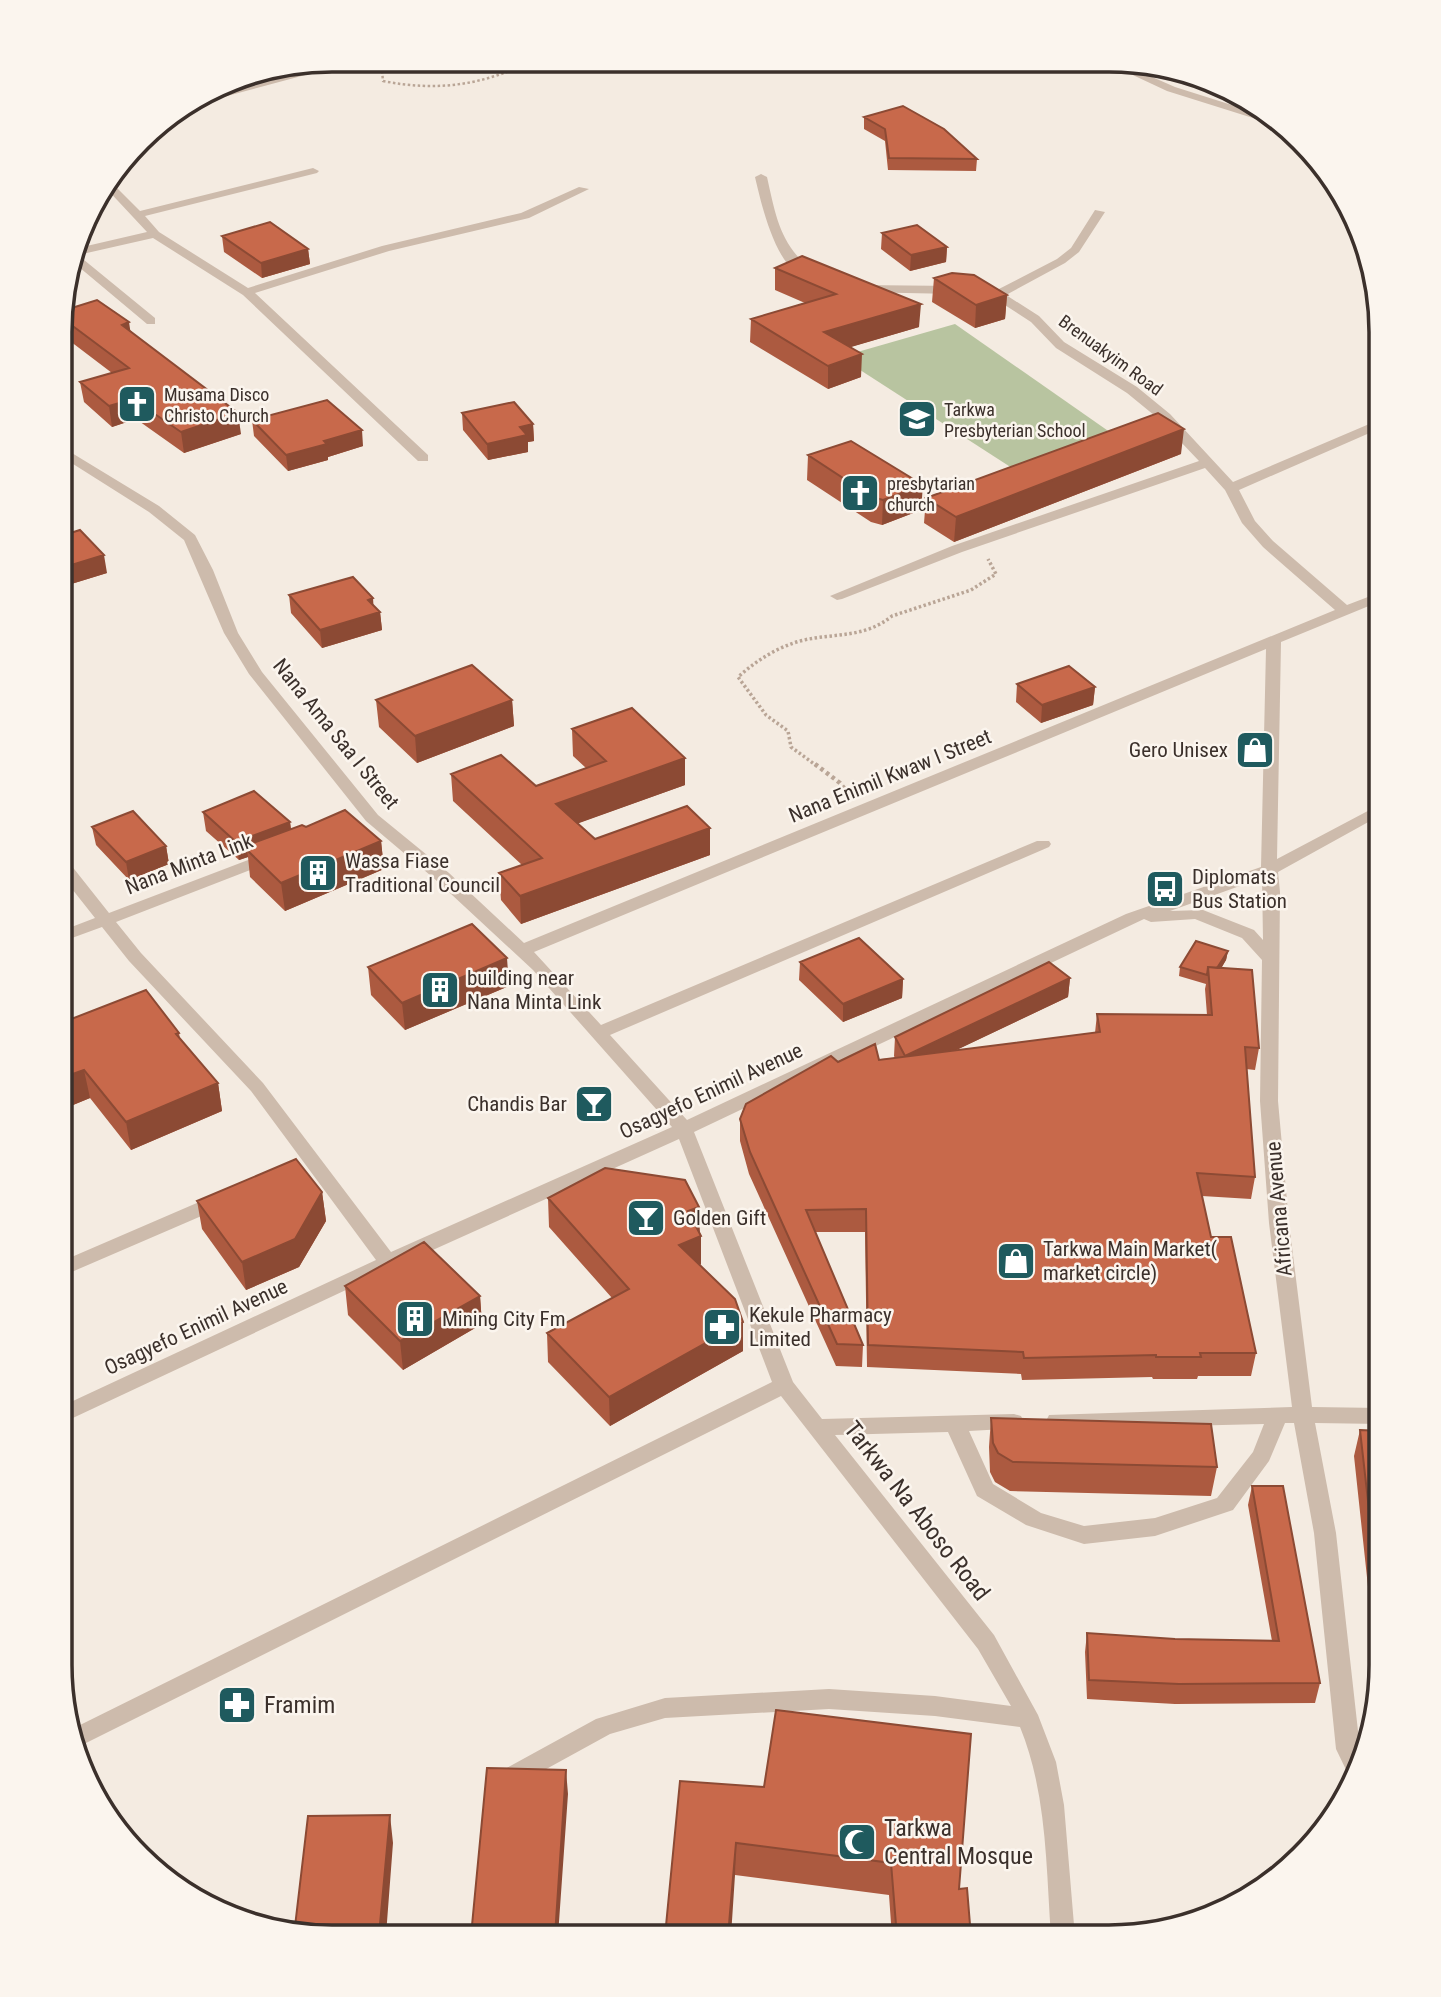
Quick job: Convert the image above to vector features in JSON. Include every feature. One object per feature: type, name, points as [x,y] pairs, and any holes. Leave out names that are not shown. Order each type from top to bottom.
[{"type":"street","points":[[222,96],[312,72]]},
{"type":"street","points":[[1138,73],[1171,89],[1258,118]]},
{"type":"street","points":[[137,215],[313,171]]},
{"type":"street","points":[[761,177],[779,244],[792,262],[819,279]]},
{"type":"street","points":[[247,292],[386,248],[525,216],[583,189]]},
{"type":"street","points":[[113,190],[155,234],[247,292],[423,458]]},
{"type":"street","points":[[997,295],[1061,261],[1075,250],[1099,212]]},
{"type":"street","points":[[85,250],[155,234]]},
{"type":"street","points":[[81,263],[151,321]]},
{"type":"street","name":"Brenuakyim Road","points":[[845,288],[946,289],[997,295],[1035,319],[1060,345],[1132,390],[1156,409],[1231,488],[1249,523],[1268,544],[1345,611]]},
{"type":"street","points":[[1231,488],[1369,429]]},
{"type":"street","name":"Nana Ama Saa I Street","points":[[72,457],[154,509],[190,538],[206,570],[231,634],[256,674],[366,821],[522,950],[600,1032],[684,1129]]},
{"type":"street","points":[[837,596],[984,540],[1206,463]]},
{"type":"street","name":"Nana Enimil Kwaw I Street","points":[[522,950],[1369,601]]},
{"type":"street","name":"Africana Avenue","points":[[1274,640],[1269,870],[1272,892],[1269,1101],[1279,1223],[1303,1415],[1325,1533],[1348,1749],[1352,1757]]},
{"type":"street","name":"Osagyefo Enimil Avenue","points":[[72,1410],[388,1262],[684,1129],[1132,918],[1269,870],[1369,815]]},
{"type":"street","points":[[600,1032],[1043,844]]},
{"type":"street","name":"Nana Minta Link","points":[[72,933],[284,852]]},
{"type":"street","points":[[72,878],[135,957],[257,1087],[304,1163],[388,1262]]},
{"type":"street","points":[[1132,918],[1197,914],[1248,933],[1269,957]]},
{"type":"street","name":"Tarkwa Na Aboso Road","points":[[684,1129],[784,1385],[986,1642],[1010,1679],[1044,1761],[1052,1802],[1062,1925]]},
{"type":"street","points":[[72,1265],[235,1193]]},
{"type":"street","points":[[82,1735],[784,1385]]},
{"type":"street","points":[[818,1427],[1303,1415],[1369,1416]]},
{"type":"street","points":[[955,1423],[985,1490],[1034,1519],[1084,1535],[1155,1527],[1225,1504],[1262,1455],[1277,1416]]},
{"type":"street","points":[[511,1777],[604,1727],[666,1708],[829,1699],[935,1706],[1028,1718]]},
{"type":"path","points":[[382,72],[383,81],[403,86],[466,87],[481,84],[508,72]]},
{"type":"path","points":[[862,811],[840,783],[792,747],[788,731],[778,727],[748,694],[737,677],[778,648],[830,635],[858,636],[884,624],[892,616],[988,582],[996,574],[989,561],[979,554],[984,540]]},
{"type":"green space","points":[[955,324],[1114,435],[1012,468],[840,357]]},
{"type":"building","points":[[903,106],[944,129],[977,159],[889,158],[885,129],[864,117]]},
{"type":"building","points":[[270,222],[308,249],[261,263],[222,236]]},
{"type":"building","points":[[917,225],[947,247],[911,255],[882,233]]},
{"type":"building","points":[[802,256],[921,304],[824,332],[862,354],[828,366],[751,319],[836,294],[775,268]]},
{"type":"building","points":[[952,273],[974,275],[1007,295],[976,305],[934,278]]},
{"type":"building","points":[[97,300],[129,322],[122,325],[238,413],[181,432],[133,399],[109,406],[80,382],[129,368],[72,325],[73,308]]},
{"type":"building","points":[[327,400],[362,430],[324,441],[327,444],[286,455],[252,420]]},
{"type":"building","points":[[514,402],[533,424],[520,427],[527,435],[487,444],[462,413]]},
{"type":"building","points":[[1158,413],[1184,429],[956,517],[926,498]]},
{"type":"building","points":[[851,441],[923,485],[883,500],[872,497],[808,455]]},
{"type":"building","points":[[80,530],[104,555],[72,565],[72,533]]},
{"type":"building","points":[[353,577],[373,598],[368,600],[380,612],[320,630],[289,595]]},
{"type":"building","points":[[472,665],[512,700],[415,736],[376,700]]},
{"type":"building","points":[[1069,666],[1095,687],[1042,705],[1017,684]]},
{"type":"building","points":[[632,708],[685,758],[556,804],[595,839],[687,806],[710,828],[520,896],[499,873],[542,858],[451,774],[501,755],[536,786],[606,761],[572,729]]},
{"type":"building","points":[[254,791],[290,822],[236,842],[203,812]]},
{"type":"building","points":[[345,810],[381,841],[281,883],[247,850],[252,848],[248,845],[302,825],[306,827]]},
{"type":"building","points":[[133,811],[166,846],[126,862],[92,827]]},
{"type":"building","points":[[472,924],[507,958],[402,1003],[368,967]]},
{"type":"building","points":[[859,938],[903,979],[843,1004],[800,962]]},
{"type":"building","points":[[1196,941],[1228,951],[1217,968],[1208,967],[1207,975],[1180,967]]},
{"type":"building","points":[[1049,962],[1070,978],[905,1056],[895,1037]]},
{"type":"building","name":"Tarkwa Main Market( market circle)","points":[[1208,967],[1252,970],[1259,1048],[1245,1047],[1255,1177],[1197,1173],[1211,1237],[1231,1237],[1256,1353],[1200,1353],[1201,1357],[1156,1355],[1024,1358],[1023,1352],[868,1345],[866,1209],[806,1210],[863,1345],[837,1344],[750,1152],[740,1119],[746,1104],[831,1056],[838,1062],[875,1044],[879,1060],[1100,1032],[1097,1014],[1212,1015]]},
{"type":"building","points":[[146,990],[179,1033],[176,1034],[218,1083],[126,1122],[84,1070],[72,1074],[72,1019]]},
{"type":"building","points":[[296,1159],[322,1192],[295,1239],[242,1262],[197,1201]]},
{"type":"building","points":[[605,1168],[685,1180],[699,1207],[688,1211],[701,1236],[679,1245],[735,1299],[743,1322],[609,1397],[547,1333],[629,1289],[548,1198]]},
{"type":"building","points":[[424,1242],[480,1296],[400,1341],[345,1286]]},
{"type":"building","points":[[991,1418],[1211,1424],[1217,1467],[1013,1462],[998,1453],[993,1443]]},
{"type":"building","points":[[1360,1430],[1369,1430],[1369,1510]]},
{"type":"building","points":[[1252,1486],[1283,1486],[1320,1683],[1179,1684],[1089,1680],[1087,1633],[1175,1639],[1279,1641]]},
{"type":"building","points":[[776,1710],[971,1734],[959,1889],[967,1888],[970,1925],[896,1925],[891,1863],[736,1843],[729,1925],[666,1925],[680,1781],[764,1787]]},
{"type":"building","points":[[487,1768],[566,1770],[556,1925],[472,1925]]},
{"type":"building","points":[[390,1815],[380,1925],[295,1923],[308,1816]]},
{"type":"place","name":"Musama Disco Christo Church","points":[[137,404]]},
{"type":"place","name":"Tarkwa Presbyterian School","points":[[917,419]]},
{"type":"place","name":"presbytarian church","points":[[860,493]]},
{"type":"place","name":"Gero Unisex","points":[[1255,750]]},
{"type":"place","name":"Wassa Fiase Traditional Council","points":[[318,873]]},
{"type":"place","name":"Diplomats Bus Station","points":[[1165,889]]},
{"type":"place","name":"building near Nana Minta Link","points":[[440,990]]},
{"type":"place","name":"Chandis Bar","points":[[594,1104]]},
{"type":"place","name":"Golden Gift","points":[[646,1218]]},
{"type":"place","name":"Tarkwa Main Market( market circle)","points":[[1016,1261]]},
{"type":"place","name":"Mining City Fm","points":[[415,1319]]},
{"type":"place","name":"Kekule Pharmacy Limited","points":[[722,1327]]},
{"type":"place","name":"Framim","points":[[237,1705]]},
{"type":"place","name":"Tarkwa Central Mosque","points":[[857,1842]]}]
